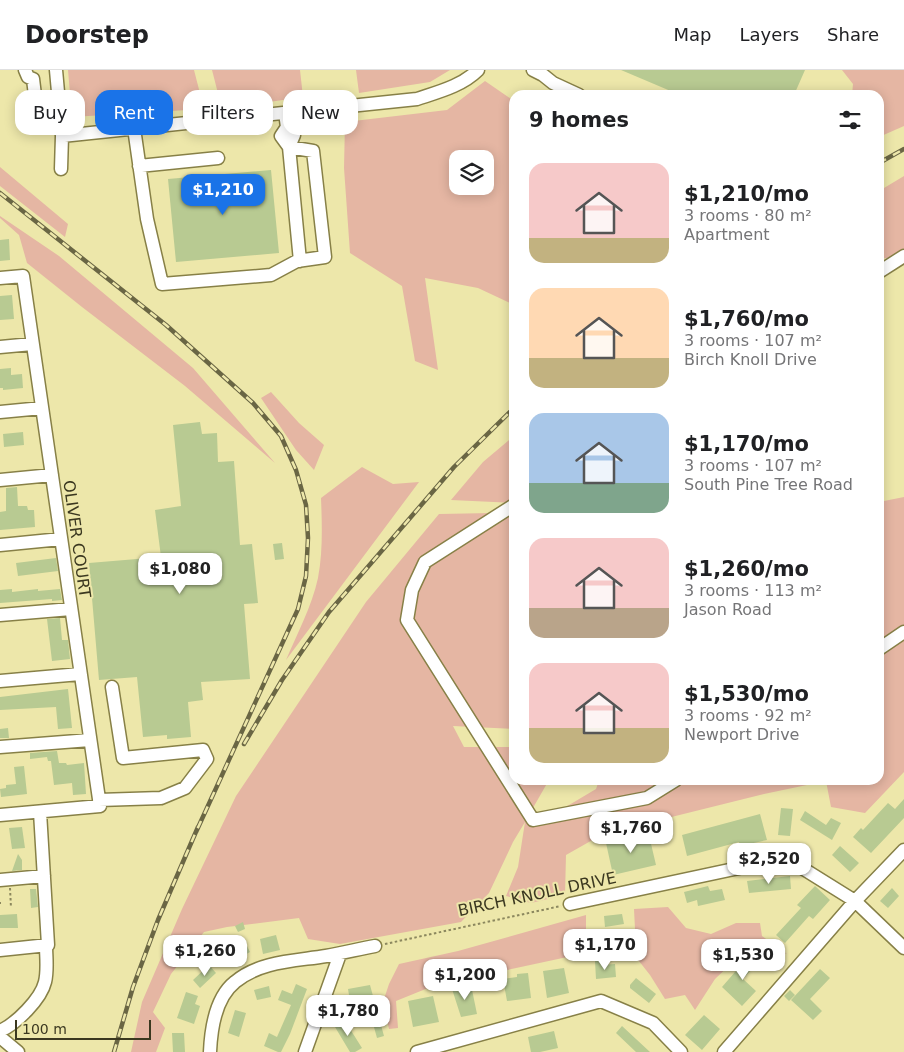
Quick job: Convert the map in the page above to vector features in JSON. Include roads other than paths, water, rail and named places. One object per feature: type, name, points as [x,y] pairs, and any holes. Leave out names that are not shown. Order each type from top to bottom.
[{"type":"street","points":[[25,70],[28,77],[33,79],[34,90]]},
{"type":"street","points":[[56,70],[58,90]]},
{"type":"street","points":[[358,105],[417,99],[445,90],[471,76],[478,70]]},
{"type":"street","points":[[533,70],[568,90]]},
{"type":"street","points":[[173,124],[283,113]]},
{"type":"street","points":[[60,169],[62,136],[95,132]]},
{"type":"street","points":[[283,134],[282,136],[289,147],[300,261]]},
{"type":"street","points":[[135,135],[148,219],[162,284],[271,275],[300,261],[325,257],[313,151],[289,147]]},
{"type":"street","points":[[139,166],[218,158]]},
{"type":"street","points":[[884,269],[904,256]]},
{"type":"street","name":"OLIVER COURT","points":[[0,278],[23,276],[99,804]]},
{"type":"street","points":[[0,347],[32,344]]},
{"type":"street","points":[[0,412],[42,408]]},
{"type":"street","points":[[0,480],[52,475]]},
{"type":"street","points":[[509,509],[425,562],[412,590],[407,620],[509,782]]},
{"type":"street","points":[[0,544],[61,539]]},
{"type":"street","points":[[0,615],[71,609]]},
{"type":"street","points":[[884,646],[904,632]]},
{"type":"street","points":[[0,681],[80,674]]},
{"type":"street","points":[[0,815],[161,798],[185,788],[208,759],[203,750],[124,758],[112,687]]},
{"type":"street","points":[[0,747],[90,740]]},
{"type":"street","points":[[511,785],[533,820],[647,798],[668,785]]},
{"type":"street","points":[[0,1031],[7,1028],[28,1010],[45,983],[47,945],[40,812]]},
{"type":"street","points":[[724,1052],[855,901],[904,850]]},
{"type":"street","name":"BIRCH KNOLL DRIVE","points":[[570,904],[786,858],[855,901],[904,948]]},
{"type":"street","points":[[4,880],[44,876]]},
{"type":"street","points":[[0,950],[47,945]]},
{"type":"street","points":[[210,1052],[210,1040],[216,1012],[224,995],[234,982],[251,971],[275,964],[340,954],[375,946]]},
{"type":"street","points":[[305,1052],[340,954]]},
{"type":"street","points":[[417,1052],[601,1001],[653,1023],[681,1052]]},
{"type":"street","points":[[0,1037],[18,1052]]},
{"type":"railway","points":[[884,160],[904,149]]},
{"type":"railway","points":[[0,193],[166,325],[253,403],[281,436],[296,470],[306,505],[308,538],[306,576],[298,609],[196,832]]},
{"type":"railway","points":[[244,744],[282,680],[329,612],[454,467],[509,413]]},
{"type":"railway","points":[[114,1052],[133,987],[158,920],[198,827]]}]
